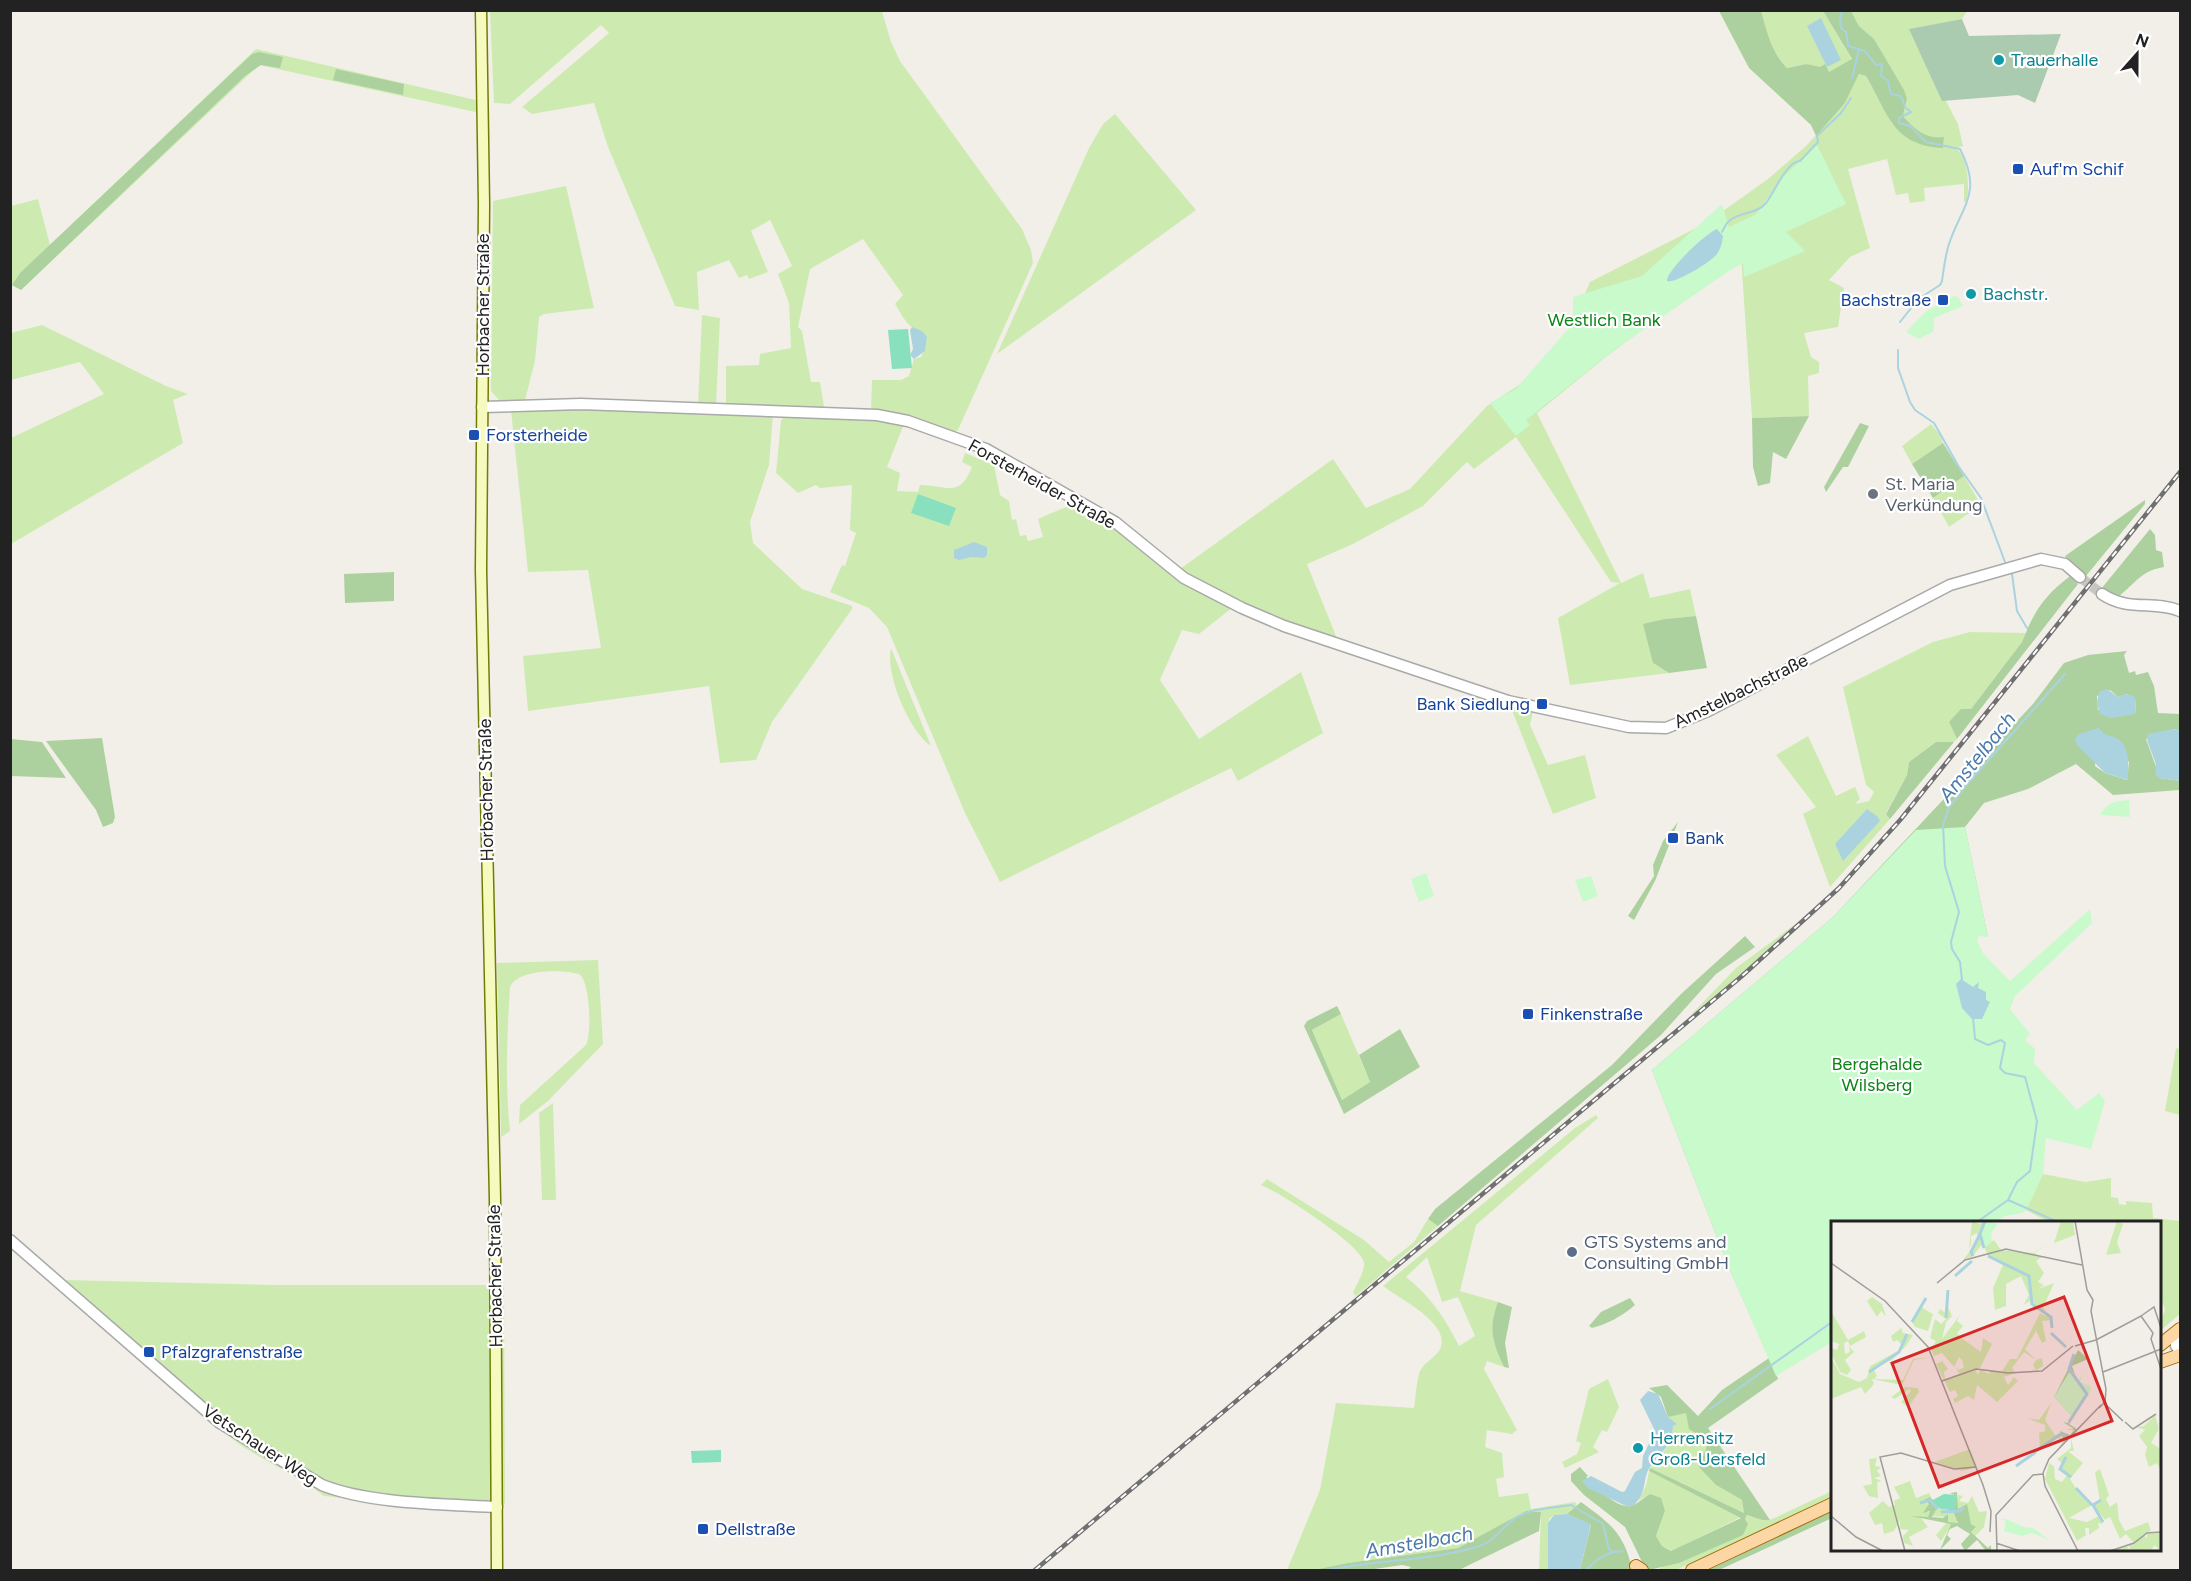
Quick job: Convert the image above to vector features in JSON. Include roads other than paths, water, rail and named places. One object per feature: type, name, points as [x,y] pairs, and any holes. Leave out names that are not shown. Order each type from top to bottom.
[{"type":"main road","name":"Horbacher Straße","points":[[482,10],[481,559],[495,1199],[497,1570]]},
{"type":"main road","points":[[2161,1344],[2178,1331]]},
{"type":"main road","points":[[2161,1362],[2181,1353]]},
{"type":"main road","points":[[1692,1570],[1831,1505]]},
{"type":"street","name":"Forsterheider Straße","points":[[482,407],[531,404],[623,405],[877,416],[908,421],[986,449],[1029,472],[1115,522],[1184,578],[1242,608],[1357,651]]},
{"type":"street","name":"Amstelbachstraße","points":[[1357,651],[1518,704],[1629,728],[1666,728],[1708,711],[1950,585],[2041,559],[2055,560],[2065,564],[2080,577]]},
{"type":"street","points":[[2102,594],[2126,605],[2164,607],[2181,611]]},
{"type":"street","name":"Vetschauer Weg","points":[[10,1240],[220,1424],[322,1485],[334,1490],[400,1500],[496,1507]]},
{"type":"street","points":[[2178,1331],[2176,1346],[2181,1353]]},
{"type":"water","points":[[1821,18],[1841,60],[1827,67],[1807,26]]},
{"type":"water","points":[[1717,229],[1723,236],[1717,254],[1693,272],[1667,281],[1673,269],[1688,253],[1704,237]]},
{"type":"water","points":[[912,327],[922,331],[927,337],[925,351],[914,359],[910,355],[913,349],[910,330]]},
{"type":"water","points":[[974,542],[987,547],[987,555],[984,558],[971,557],[959,560],[954,558],[954,550]]},
{"type":"water","points":[[2107,689],[2118,697],[2126,694],[2133,696],[2136,701],[2135,714],[2111,718],[2100,714],[2097,703],[2099,692]]},
{"type":"water","points":[[2098,728],[2123,744],[2128,762],[2128,780],[2105,773],[2077,745],[2075,740],[2079,734]]},
{"type":"water","points":[[2174,729],[2180,731],[2180,781],[2155,775],[2156,765],[2147,739],[2147,734]]},
{"type":"water","points":[[1867,809],[1880,821],[1843,861],[1835,844]]},
{"type":"water","points":[[1961,979],[1973,987],[1979,982],[1978,988],[1986,992],[1986,1000],[1990,1002],[1982,1019],[1972,1019],[1962,1008],[1956,984]]},
{"type":"water","points":[[1648,1391],[1658,1394],[1668,1417],[1677,1424],[1673,1426],[1668,1444],[1650,1467],[1638,1501],[1633,1506],[1626,1506],[1588,1488],[1582,1481],[1591,1476],[1622,1492],[1625,1491],[1635,1472],[1642,1468],[1643,1456],[1655,1431],[1640,1400]]},
{"type":"water","points":[[1567,1514],[1591,1524],[1580,1570],[1548,1570],[1548,1523],[1554,1515]]},
{"type":"waterway","name":"Amstelbach","points":[[1842,10],[1841,28],[1846,32],[1848,46],[1865,51],[1876,65],[1882,64],[1881,76],[1888,81],[1891,94],[1901,96],[1905,107],[1911,112],[1899,118],[1899,123],[1910,126],[1926,142],[1960,149],[1967,164],[1970,177],[1968,198],[1949,244],[1942,281],[1940,285],[1923,296]]},
{"type":"waterway","points":[[1852,78],[1859,50]]},
{"type":"waterway","points":[[1722,232],[1733,218],[1758,209],[1766,203],[1790,166],[1800,161],[1818,142],[1817,136],[1841,113],[1851,98]]},
{"type":"waterway","name":"Amstelbach","points":[[1900,322],[1916,302]]},
{"type":"waterway","name":"Amstelbach","points":[[1898,350],[1898,368],[1910,402],[1915,410],[1934,423],[1959,467],[1981,498],[2005,562]]},
{"type":"waterway","name":"Amstelbach","points":[[2012,574],[2017,611],[2027,628]]},
{"type":"waterway","name":"Amstelbach","points":[[1962,980],[1960,962],[1952,949],[1951,942],[1959,912],[1945,866],[1943,824],[1950,806],[1969,782],[2065,674]]},
{"type":"waterway","name":"Amstelbach","points":[[1973,1017],[1975,1039],[1988,1045],[2001,1040],[2005,1043],[2000,1068],[2005,1073],[2025,1077],[2037,1121],[2030,1171],[2017,1182],[2008,1200],[1978,1221]]},
{"type":"waterway","points":[[2008,1200],[2056,1221]]},
{"type":"waterway","name":"Amstelbach","points":[[1710,1409],[1831,1323]]},
{"type":"waterway","name":"Amstelbach","points":[[1328,1570],[1437,1556],[1481,1546],[1523,1514],[1571,1505],[1603,1524],[1609,1549],[1613,1552],[1623,1551]]},
{"type":"waterway","points":[[1586,1570],[1598,1559],[1613,1552]]},
{"type":"tunnel","points":[[2080,577],[2102,594]]},
{"type":"railway","points":[[1035,1570],[1742,976],[1839,888],[1901,819],[2180,472]]},
{"type":"place","name":"Trauerhalle","points":[[1999,60]]},
{"type":"place","name":"Auf'm Schif","points":[[2018,169]]},
{"type":"place","name":"Bachstr.","points":[[1971,294]]},
{"type":"place","name":"Bachstraße","points":[[1943,300]]},
{"type":"place","name":"Forsterheide","points":[[474,435]]},
{"type":"place","name":"St. Maria Verkündung","points":[[1873,494]]},
{"type":"place","name":"Bank Siedlung","points":[[1542,704]]},
{"type":"place","name":"Bank","points":[[1673,838]]},
{"type":"place","name":"Finkenstraße","points":[[1528,1014]]},
{"type":"place","name":"GTS Systems and Consulting GmbH","points":[[1572,1252]]},
{"type":"place","name":"Pfalzgrafenstraße","points":[[149,1352]]},
{"type":"place","name":"Herrensitz Groß-Uersfeld","points":[[1638,1448]]},
{"type":"place","name":"Dellstraße","points":[[703,1529]]},
{"type":"park label","name":"Westlich Bank","points":[[1604,320]]},
{"type":"park label","name":"Bergehalde Wilsberg","points":[[1877,1074]]}]
